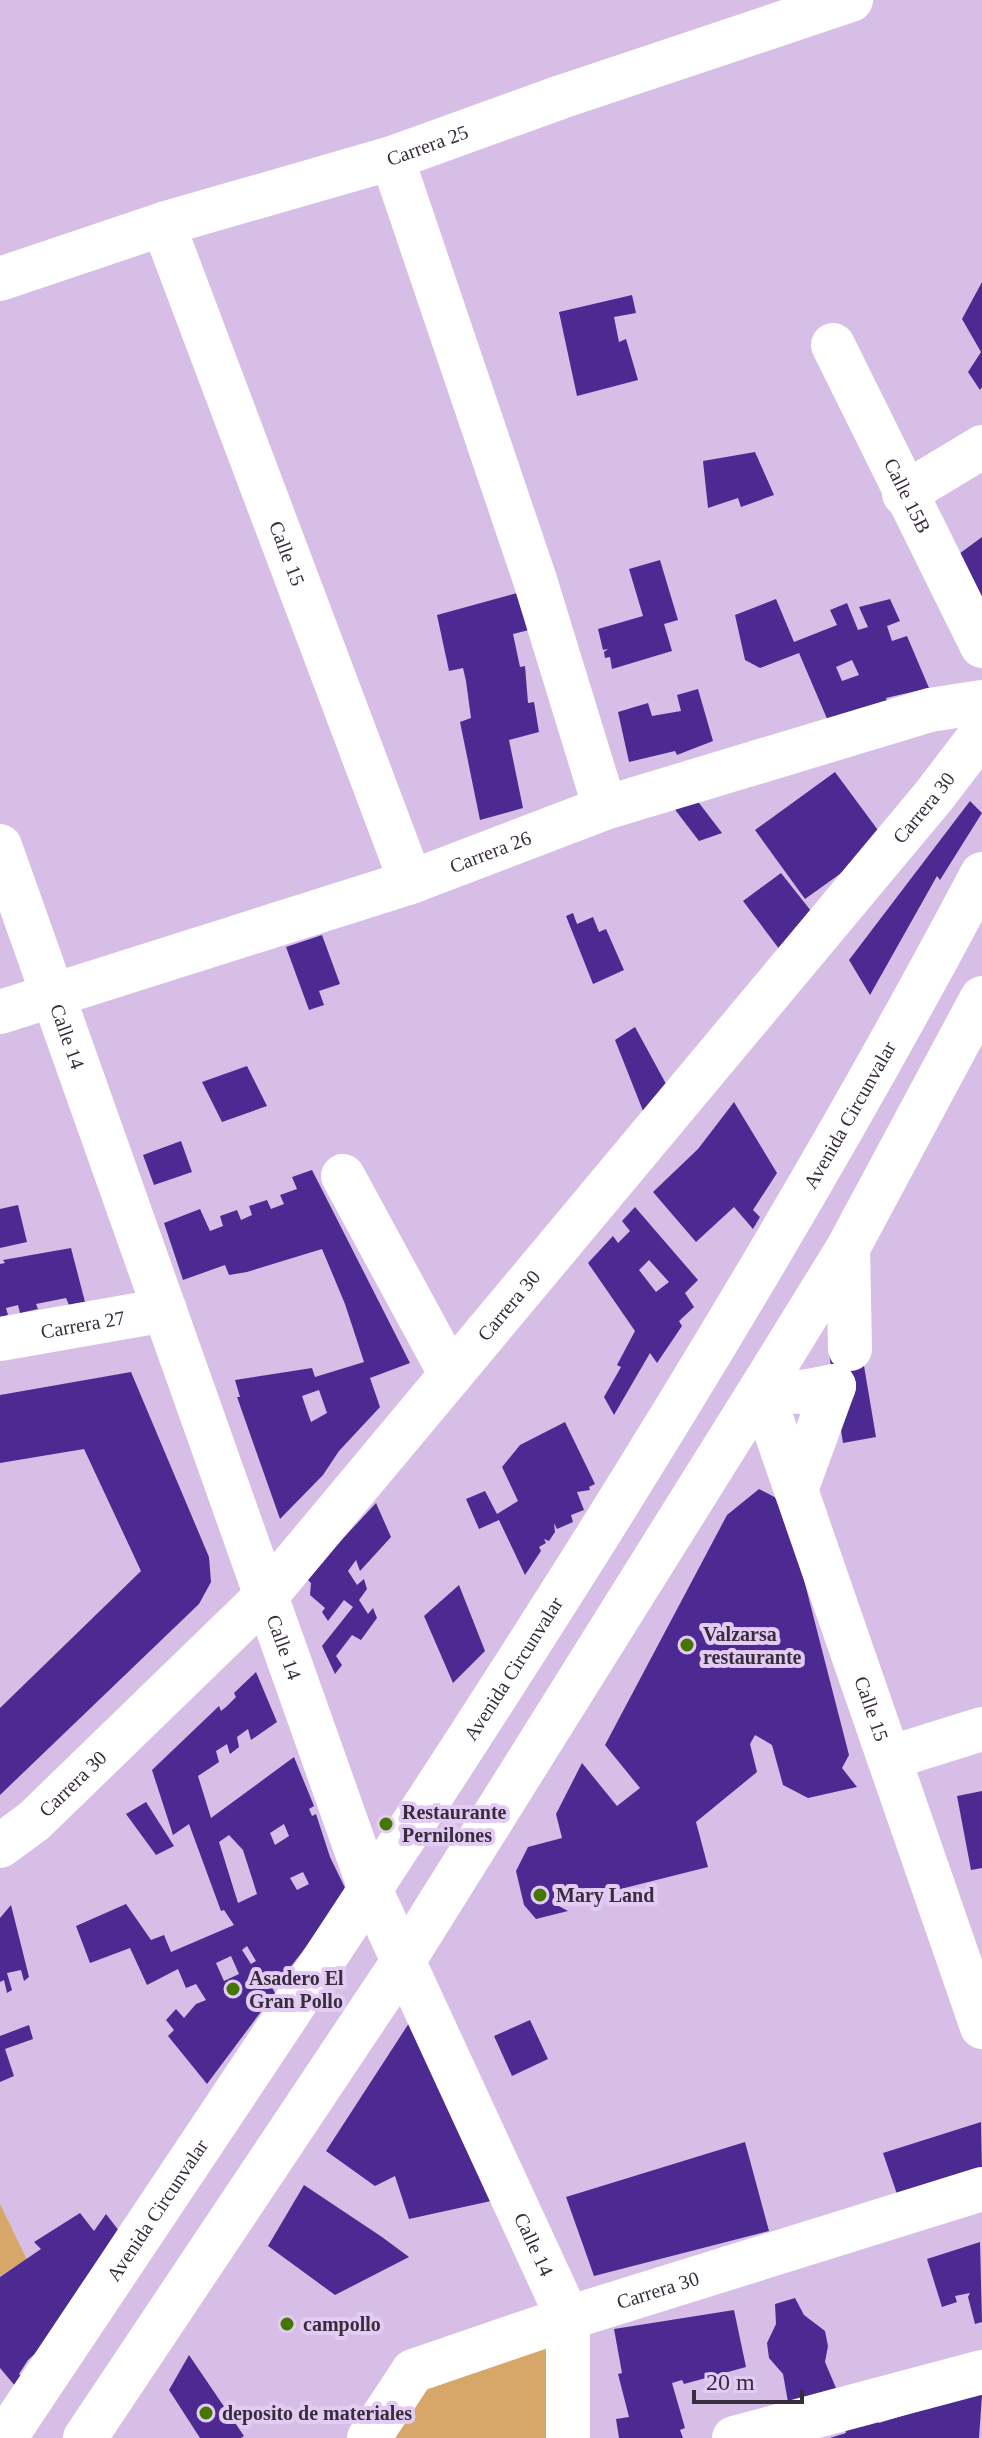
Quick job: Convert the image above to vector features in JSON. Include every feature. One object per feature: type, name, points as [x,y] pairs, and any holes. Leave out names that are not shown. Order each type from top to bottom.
[{"type":"main road","name":"Carrera 25","points":[[0,279],[163,224],[392,158],[561,97],[851,0]]},
{"type":"main road","points":[[392,158],[535,580],[605,808]]},
{"type":"main road","name":"Calle 15","points":[[163,224],[411,882]]},
{"type":"main road","name":"Calle 15B","points":[[833,345],[904,494],[982,646]]},
{"type":"main road","points":[[904,494],[982,447]]},
{"type":"main road","name":"Carrera 26","points":[[0,1012],[51,993],[411,882],[605,808],[930,710],[982,702]]},
{"type":"main road","name":"Carrera 30","points":[[0,1846],[34,1821],[267,1595],[933,797],[982,733]]},
{"type":"main road","name":"Calle 14","points":[[0,846],[370,1889],[568,2318],[568,2438]]},
{"type":"main road","name":"Avenida Circunvalar","points":[[5,2438],[370,1889],[713,1353],[892,1045],[982,874]]},
{"type":"main road","points":[[85,2438],[404,1960],[761,1389],[848,1248],[982,998]]},
{"type":"main road","points":[[892,1045],[943,1073]]},
{"type":"main road","points":[[343,1176],[451,1375]]},
{"type":"main road","points":[[848,1248],[850,1349]]},
{"type":"main road","name":"Carrera 27","points":[[0,1339],[165,1310]]},
{"type":"main road","points":[[761,1389],[802,1392],[834,1386],[796,1490]]},
{"type":"main road","name":"Calle 15","points":[[761,1389],[982,2027]]},
{"type":"main road","points":[[889,1758],[982,1729]]},
{"type":"main road","name":"Carrera 30","points":[[369,2438],[413,2371],[568,2318],[982,2189]]},
{"type":"main road","points":[[734,2438],[787,2431],[982,2372]]},
{"type":"shaded area","points":[[0,2204],[27,2260],[0,2276]]},
{"type":"shaded area","points":[[548,2346],[554,2438],[386,2438],[423,2379]]},
{"type":"building","points":[[982,282],[982,387],[980,390],[968,372],[981,352],[962,319]]},
{"type":"building","points":[[632,295],[636,313],[614,317],[619,342],[626,339],[638,380],[577,396],[559,312]]},
{"type":"building","points":[[755,452],[774,495],[741,507],[738,498],[708,508],[703,461]]},
{"type":"building","points":[[982,537],[982,604],[959,554]]},
{"type":"building","points":[[660,560],[678,620],[664,624],[672,651],[612,669],[610,657],[605,658],[604,652],[608,649],[603,650],[598,629],[643,616],[629,569]]},
{"type":"building","points":[[521,592],[529,630],[513,634],[520,667],[525,666],[528,703],[534,702],[539,732],[509,740],[523,808],[480,820],[460,722],[471,718],[466,681],[463,668],[449,671],[437,615]]},
{"type":"building","points":[[776,599],[794,642],[837,625],[830,610],[847,603],[858,630],[868,627],[859,607],[890,599],[900,621],[887,626],[892,641],[907,636],[929,688],[886,698],[890,708],[831,728],[799,653],[760,668],[745,660],[735,615]],"holes":[[[852,660],[859,675],[842,681],[836,667]]]},
{"type":"building","points":[[698,689],[713,741],[677,755],[675,751],[629,762],[618,712],[648,703],[652,716],[681,711],[677,695]]},
{"type":"building","points":[[835,772],[886,841],[805,899],[755,830]]},
{"type":"building","points":[[696,799],[722,833],[699,841],[673,807]]},
{"type":"building","points":[[970,801],[982,813],[940,880],[937,876],[870,995],[849,960]]},
{"type":"building","points":[[781,873],[815,916],[786,958],[743,901]]},
{"type":"building","points":[[573,913],[577,924],[593,917],[599,932],[606,929],[624,970],[593,984],[566,916]]},
{"type":"building","points":[[322,935],[340,984],[319,991],[324,1005],[309,1010],[286,947]]},
{"type":"building","points":[[635,1027],[671,1093],[647,1121],[615,1040]]},
{"type":"building","points":[[247,1066],[267,1106],[222,1122],[202,1082]]},
{"type":"building","points":[[734,1102],[777,1173],[753,1210],[760,1217],[753,1229],[734,1207],[696,1242],[653,1192],[698,1149]]},
{"type":"building","points":[[181,1141],[192,1172],[154,1185],[143,1155]]},
{"type":"building","points":[[312,1170],[410,1363],[370,1378],[380,1407],[339,1451],[323,1475],[280,1519],[237,1397],[240,1397],[235,1380],[312,1368],[315,1377],[364,1362],[345,1304],[322,1249],[247,1272],[229,1275],[225,1265],[183,1280],[164,1223],[200,1209],[210,1231],[223,1226],[220,1216],[237,1210],[241,1220],[252,1215],[249,1206],[267,1200],[271,1209],[284,1204],[280,1195],[297,1189],[292,1177]],"holes":[[[319,1390],[327,1413],[311,1422],[302,1396]]]},
{"type":"building","points":[[18,1205],[27,1242],[0,1248],[0,1209]]},
{"type":"building","points":[[635,1207],[698,1280],[685,1293],[694,1307],[679,1321],[682,1326],[657,1363],[650,1353],[614,1415],[604,1397],[621,1367],[617,1365],[635,1331],[588,1263],[613,1236],[618,1243],[630,1231],[622,1221]],"holes":[[[649,1260],[669,1282],[656,1292],[639,1270]]]},
{"type":"building","points":[[71,1248],[85,1302],[69,1305],[66,1298],[36,1304],[38,1309],[20,1313],[18,1305],[6,1308],[8,1315],[0,1317],[0,1264],[5,1263],[3,1260]]},
{"type":"building","points":[[861,1348],[876,1437],[843,1443],[829,1353]]},
{"type":"building","points":[[131,1372],[209,1557],[211,1582],[199,1604],[0,1795],[0,1708],[141,1571],[84,1449],[0,1463],[0,1395]]},
{"type":"building","points":[[565,1422],[595,1484],[589,1487],[590,1490],[577,1492],[584,1510],[571,1515],[573,1522],[557,1529],[554,1523],[555,1532],[549,1541],[544,1539],[546,1543],[539,1547],[541,1551],[525,1575],[499,1520],[479,1529],[466,1499],[485,1491],[497,1514],[518,1501],[502,1467],[520,1445]]},
{"type":"building","points":[[759,1489],[784,1502],[849,1755],[842,1768],[857,1787],[808,1798],[783,1785],[772,1745],[755,1735],[750,1744],[757,1772],[696,1822],[708,1867],[557,1905],[568,1911],[536,1919],[524,1905],[516,1871],[528,1847],[562,1838],[556,1814],[582,1763],[617,1806],[640,1788],[605,1745],[727,1515]]},
{"type":"building","points":[[376,1503],[391,1537],[360,1571],[356,1560],[348,1571],[357,1585],[364,1579],[367,1589],[359,1600],[368,1614],[373,1608],[377,1618],[361,1640],[352,1635],[336,1656],[342,1665],[335,1674],[322,1646],[353,1607],[344,1600],[328,1621],[322,1612],[325,1608],[310,1595],[311,1583],[306,1578]]},
{"type":"building","points":[[459,1585],[485,1651],[453,1683],[424,1616]]},
{"type":"building","points":[[256,1672],[277,1722],[251,1740],[248,1729],[237,1737],[239,1747],[230,1754],[227,1744],[216,1751],[219,1762],[198,1776],[211,1818],[294,1757],[314,1806],[309,1809],[312,1816],[316,1814],[330,1857],[348,1894],[273,1989],[275,1993],[207,2084],[168,2036],[174,2030],[166,2020],[176,2009],[184,2018],[196,2004],[206,2000],[196,1984],[186,1988],[178,1969],[147,1985],[130,1948],[90,1963],[76,1926],[126,1904],[151,1940],[164,1935],[171,1952],[234,1925],[224,1910],[221,1911],[189,1824],[173,1835],[152,1770],[219,1706],[221,1711],[226,1707],[236,1697],[234,1693]],"holes":[[[284,1824],[289,1836],[275,1845],[270,1833]],[[229,1835],[243,1850],[257,1894],[238,1903],[219,1842]],[[303,1872],[309,1884],[297,1890],[290,1878]],[[247,1946],[256,1961],[251,1964],[242,1950]],[[231,1956],[239,1974],[224,1981],[216,1963]]]},
{"type":"building","points":[[982,1791],[982,1868],[971,1870],[957,1796]]},
{"type":"building","points":[[146,1802],[174,1846],[156,1855],[126,1814]]},
{"type":"building","points":[[11,1905],[29,1977],[24,1981],[21,1970],[7,1973],[12,1990],[7,1993],[4,1980],[0,1982],[0,1918]]},
{"type":"building","points":[[411,2020],[491,2201],[409,2219],[395,2176],[375,2186],[326,2151]]},
{"type":"building","points":[[530,2020],[548,2059],[512,2076],[494,2036]]},
{"type":"building","points":[[29,2025],[33,2039],[5,2049],[14,2076],[0,2082],[0,2036]]},
{"type":"building","points":[[981,2122],[982,2174],[899,2200],[883,2153]]},
{"type":"building","points":[[745,2142],[769,2231],[594,2276],[566,2197]]},
{"type":"building","points":[[304,2185],[409,2257],[335,2295],[268,2246]]},
{"type":"building","points":[[80,2213],[94,2231],[106,2214],[123,2236],[48,2342],[28,2360],[19,2374],[24,2379],[16,2387],[0,2368],[0,2277],[41,2249],[34,2242]]},
{"type":"building","points":[[980,2242],[982,2322],[975,2324],[968,2297],[970,2293],[955,2296],[957,2302],[942,2307],[927,2259]]},
{"type":"building","points":[[795,2298],[804,2315],[825,2331],[828,2346],[825,2362],[836,2388],[788,2402],[783,2374],[769,2358],[767,2343],[776,2324],[775,2304]]},
{"type":"building","points":[[734,2310],[746,2367],[684,2384],[682,2380],[672,2383],[685,2428],[680,2430],[683,2438],[619,2438],[616,2419],[629,2417],[618,2374],[622,2373],[614,2329]]},
{"type":"building","name":"deposito de materiales","points":[[189,2355],[244,2436],[241,2438],[200,2438],[169,2390]]},
{"type":"building","points":[[969,2395],[982,2395],[979,2438],[830,2438],[846,2433],[845,2428],[878,2420],[879,2423]]},
{"type":"place","name":"Valzarsa restaurante","points":[[687,1645]]},
{"type":"place","name":"Restaurante Pernilones","points":[[386,1824]]},
{"type":"place","name":"Mary Land","points":[[540,1895]]},
{"type":"place","name":"Asadero El Gran Pollo","points":[[233,1989]]},
{"type":"place","name":"campollo","points":[[287,2324]]},
{"type":"place","name":"deposito de materiales","points":[[206,2413]]}]
